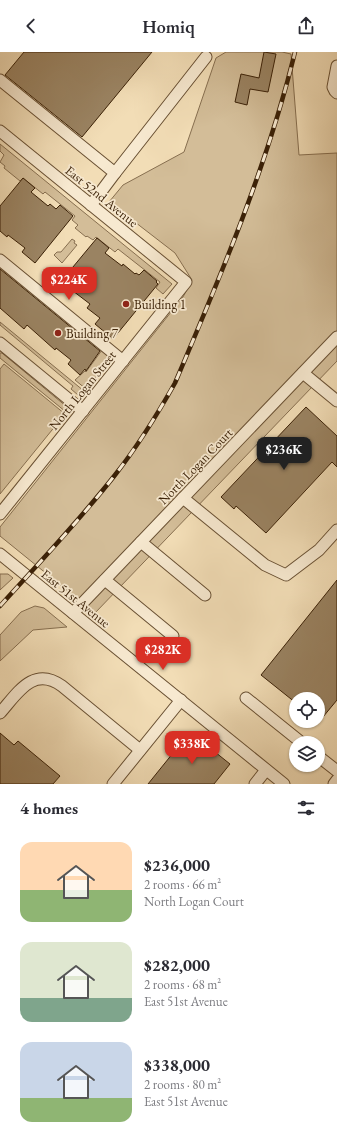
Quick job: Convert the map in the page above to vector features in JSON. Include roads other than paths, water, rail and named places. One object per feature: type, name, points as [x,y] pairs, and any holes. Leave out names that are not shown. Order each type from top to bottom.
[{"type":"street","points":[[91,205],[206,57]]},
{"type":"street","points":[[337,66],[333,87],[337,93]]},
{"type":"street","points":[[0,80],[115,173]]},
{"type":"street","name":"East 52nd Avenue","points":[[0,131],[186,282]]},
{"type":"street","points":[[0,260],[123,361]]},
{"type":"street","name":"North Logan Street","points":[[0,514],[186,282]]},
{"type":"street","name":"North Logan Court","points":[[73,613],[337,337]]},
{"type":"street","points":[[0,343],[83,411]]},
{"type":"street","points":[[303,373],[337,401]]},
{"type":"street","points":[[183,498],[265,565],[286,575],[319,550],[337,530]]},
{"type":"street","points":[[141,542],[205,595]]},
{"type":"street","name":"East 51st Avenue","points":[[0,554],[284,784]]},
{"type":"street","points":[[105,580],[173,636]]},
{"type":"street","points":[[0,714],[23,687],[38,678],[47,678],[62,686],[140,750]]},
{"type":"street","points":[[246,698],[293,736]]},
{"type":"street","points":[[113,784],[181,700]]},
{"type":"street","points":[[325,762],[337,771]]},
{"type":"street","points":[[255,784],[266,770]]},
{"type":"street","points":[[334,784],[337,780]]},
{"type":"railway","points":[[0,606],[73,525],[115,475],[131,453],[175,383],[226,261],[257,179],[284,95],[295,52]]},
{"type":"place","name":"Building 1","points":[[126,304]]},
{"type":"place","name":"Building 7","points":[[58,333]]}]
